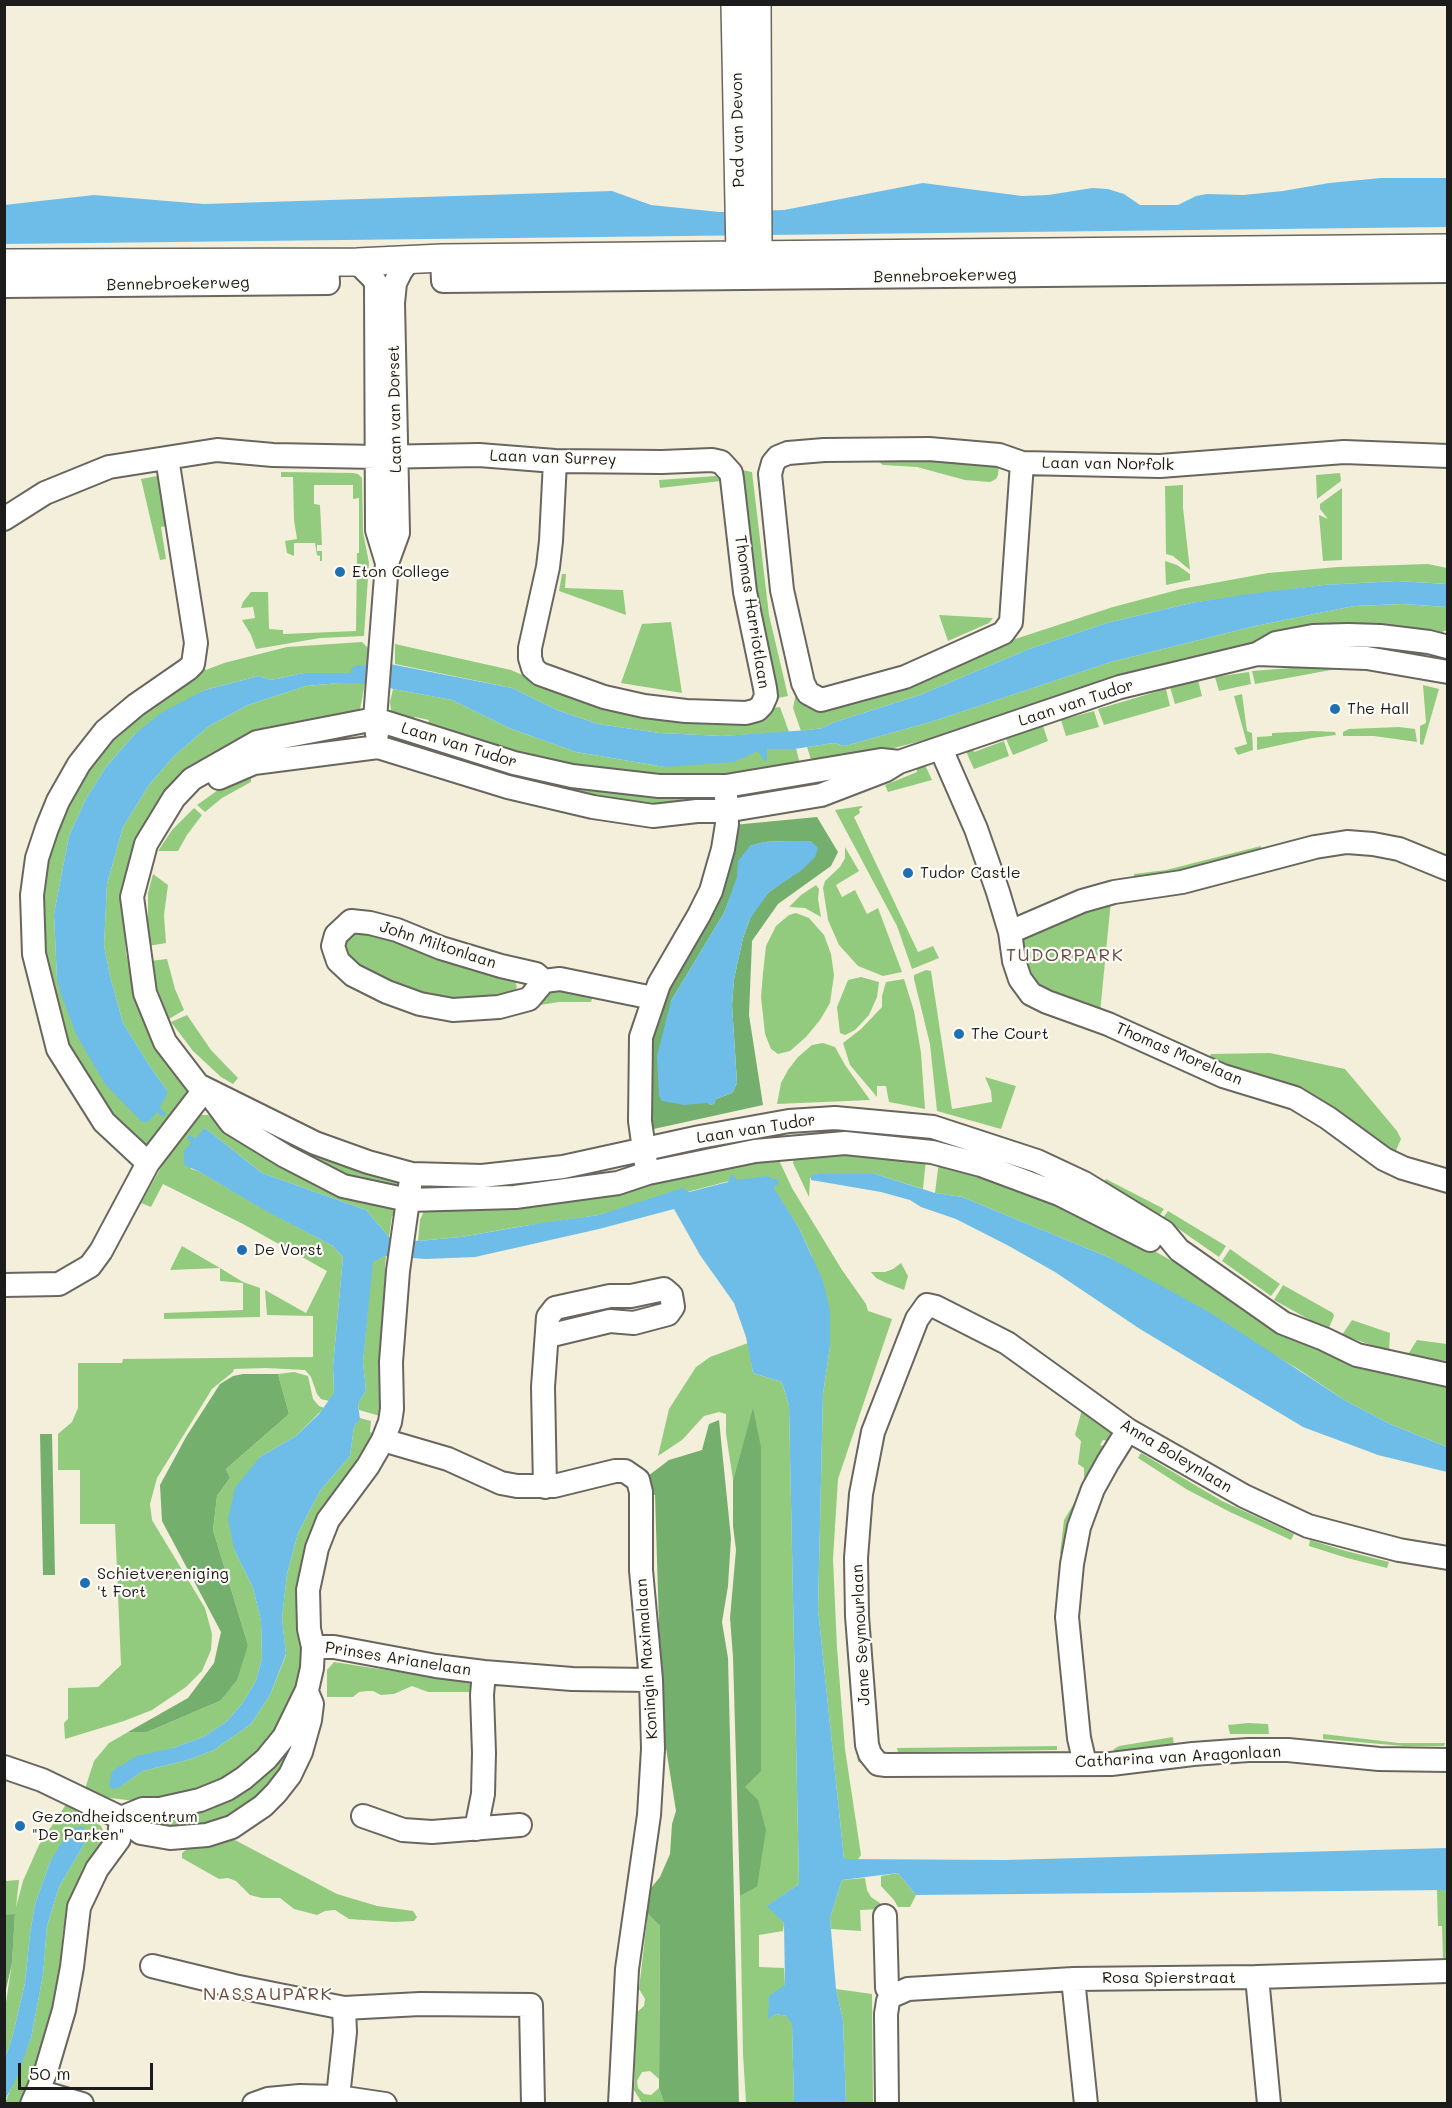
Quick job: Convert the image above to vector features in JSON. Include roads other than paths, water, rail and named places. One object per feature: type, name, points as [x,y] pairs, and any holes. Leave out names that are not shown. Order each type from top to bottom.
[{"type":"street","name":"Pad van Devon","points":[[735,4],[749,197]]},
{"type":"street","name":"Pad van Devon","points":[[749,249],[757,4]]},
{"type":"street","name":"Bennebroekerweg","points":[[4,263],[357,262],[410,259],[442,258],[749,249],[1447,248],[1446,271],[443,281],[442,258]]},
{"type":"street","name":"Laan van Dorset","points":[[376,710],[387,562],[377,530],[386,456],[393,303],[395,284],[400,271],[410,259]]},
{"type":"street","name":"Bennebroekerweg","points":[[4,286],[328,283],[327,261]]},
{"type":"street","name":"Laan van Dorset","points":[[357,262],[376,283],[386,456]]},
{"type":"street","name":"Laan van Norfolk","points":[[1022,463],[1011,622],[1008,628],[998,637],[905,677],[821,700],[808,693],[803,683],[782,590],[770,474],[773,463],[778,457],[788,453],[815,450],[928,449],[999,455],[1022,463],[1160,466],[1344,452],[1448,456]]},
{"type":"street","name":"Laan van Surrey","points":[[4,519],[32,499],[75,479],[109,467],[217,450],[273,455],[479,455],[555,461],[712,460],[726,466]]},
{"type":"street","points":[[148,1163],[104,1122],[58,1049],[34,954],[32,895],[37,858],[47,828],[61,795],[79,764],[105,731],[136,705],[193,664],[196,643],[167,458]]},
{"type":"street","name":"Thomas Harriotlaan","points":[[555,461],[551,541],[548,567],[530,648],[532,668],[540,674],[604,697],[636,704],[686,711],[747,713],[757,710],[766,696],[745,592],[731,473],[726,466]]},
{"type":"street","name":"Laan van Tudor","points":[[1257,654],[1276,643],[1313,636],[1348,634],[1399,638],[1448,647]]},
{"type":"street","name":"Laan van Tudor","points":[[174,798],[254,763],[378,747],[508,787],[594,807],[653,816],[726,811],[821,795],[900,762],[1120,687],[1257,654],[1367,658],[1448,672]]},
{"type":"street","name":"Laan van Tudor","points":[[376,710],[378,747]]},
{"type":"street","name":"Laan van Tudor","points":[[900,762],[881,760],[726,786],[659,786],[572,776],[514,763],[376,710],[257,742],[192,778],[174,798],[146,844],[132,897],[136,941],[145,993],[165,1042],[198,1084],[315,1143],[368,1162],[412,1174],[482,1176],[563,1167],[700,1137],[789,1121],[835,1118],[933,1127],[1037,1161],[1084,1183],[1164,1232],[1179,1250],[1283,1323],[1357,1355],[1448,1375]]},
{"type":"street","name":"Thomas Morelaan","points":[[941,749],[979,837],[1010,932],[1014,962],[1020,979],[1031,994],[1108,1024],[1223,1076],[1295,1098],[1328,1118],[1384,1159],[1402,1168],[1448,1181]]},
{"type":"street","points":[[648,1173],[639,1102],[640,1037],[659,984],[711,891],[723,849],[727,824],[726,786]]},
{"type":"street","points":[[1010,932],[1082,901],[1114,892],[1182,882],[1315,847],[1347,842],[1399,849],[1448,869]]},
{"type":"street","name":"John Miltonlaan","points":[[544,981],[536,974],[441,948],[397,930],[370,923],[351,921],[336,935],[333,946],[339,961],[353,975],[387,992],[420,1004],[453,1010],[499,1007],[528,999],[544,981],[560,979],[653,998]]},
{"type":"street","points":[[4,1285],[59,1284],[90,1266],[148,1163],[205,1089]]},
{"type":"street","name":"Laan van Tudor","points":[[205,1089],[231,1123],[285,1156],[343,1186],[407,1209],[618,1183],[648,1173],[755,1151],[844,1143],[932,1152],[981,1166],[1059,1194],[1155,1243],[1179,1250]]},
{"type":"street","points":[[932,1152],[933,1127]]},
{"type":"street","points":[[121,1818],[144,1809],[160,1809],[200,1800],[227,1789],[244,1778],[266,1759],[284,1737],[307,1690],[312,1668],[313,1647],[309,1629],[308,1590],[317,1548],[328,1520],[368,1466],[384,1440],[392,1409],[391,1362],[398,1271],[412,1174]]},
{"type":"street","points":[[545,1487],[543,1387],[548,1317],[555,1308],[610,1296],[631,1296],[664,1289],[671,1295],[673,1307],[668,1314],[634,1323],[610,1321],[548,1336]]},
{"type":"street","name":"Anna Boleynlaan","points":[[927,1305],[936,1307],[1007,1343],[1128,1430],[1244,1496],[1308,1526],[1399,1550],[1448,1558]]},
{"type":"street","name":"Jane Seymourlaan","points":[[874,1760],[867,1745],[856,1616],[856,1558],[861,1494],[873,1432],[917,1319],[927,1305]]},
{"type":"street","points":[[1085,1764],[1079,1738],[1067,1617],[1072,1564],[1079,1527],[1093,1490],[1128,1430]]},
{"type":"street","name":"Koningin Maximalaan","points":[[384,1440],[448,1459],[501,1483],[545,1487],[615,1471],[625,1471],[638,1480],[641,1492],[641,1570],[651,1680],[653,1749],[649,1815],[627,1969],[620,2103]]},
{"type":"street","name":"Prinses Arianelaan","points":[[313,1647],[334,1647],[436,1666],[483,1672],[572,1679],[651,1680]]},
{"type":"street","name":"Prinses Arianelaan","points":[[476,1829],[483,1794],[483,1672]]},
{"type":"street","points":[[4,1767],[42,1780],[121,1818],[141,1833],[170,1838],[207,1835],[232,1827],[263,1806],[290,1775],[302,1752],[310,1720],[312,1704],[307,1690]]},
{"type":"street","name":"Catharina van Aragonlaan","points":[[874,1760],[886,1765],[1111,1764],[1248,1750],[1288,1750],[1379,1759],[1448,1760]]},
{"type":"street","points":[[363,1816],[403,1830],[432,1832],[520,1825]]},
{"type":"street","points":[[82,2103],[35,2097],[55,2044],[64,2010],[79,1907],[97,1869],[119,1839],[121,1818]]},
{"type":"street","points":[[885,1916],[887,1988],[892,1996],[888,2001],[886,2014],[887,2103]]},
{"type":"street","points":[[152,1966],[234,1986],[344,2008],[420,2004],[531,2005],[533,2103]]},
{"type":"street","name":"Rosa Spierstraat","points":[[892,1996],[908,1989],[1073,1979],[1257,1977],[1448,1971]]},
{"type":"street","points":[[1257,1977],[1269,2103]]},
{"type":"street","points":[[1073,1979],[1086,2103]]},
{"type":"street","points":[[338,2097],[345,2032],[344,2008]]},
{"type":"street","points":[[254,2103],[268,2099],[300,2096],[338,2097],[385,2103]]},
{"type":"water","points":[[1381,178],[1448,178],[1447,227],[5,244],[4,205],[94,195],[204,204],[612,191],[651,205],[719,212],[784,210],[923,183],[1022,196],[1048,195],[1092,188],[1108,189],[1124,194],[1140,205],[1178,205],[1196,196],[1207,194],[1243,195]]},
{"type":"water","points":[[1397,581],[1447,584],[1447,607],[1402,604],[1354,606],[1255,626],[1111,662],[934,721],[845,746],[834,743],[794,749],[767,749],[767,760],[764,761],[758,751],[734,762],[665,767],[576,752],[509,728],[452,700],[393,689],[380,684],[339,683],[306,686],[248,705],[209,726],[174,756],[149,785],[123,827],[107,884],[104,945],[123,1023],[168,1092],[158,1111],[148,1122],[142,1122],[105,1084],[76,1034],[61,994],[57,979],[54,914],[69,836],[86,799],[106,767],[134,735],[161,713],[205,690],[259,676],[271,680],[304,673],[350,673],[353,667],[358,665],[364,666],[367,662],[380,662],[512,688],[557,710],[598,724],[660,733],[722,736],[808,730],[823,728],[832,723],[920,695],[1029,649],[1107,623],[1191,603],[1250,594],[1323,585]]},
{"type":"water","points":[[811,841],[818,848],[815,857],[802,870],[769,892],[750,919],[743,938],[734,979],[732,1005],[737,1083],[732,1093],[716,1099],[715,1104],[711,1105],[708,1103],[684,1105],[662,1101],[659,1096],[657,1056],[671,1001],[724,913],[737,877],[738,861],[750,846],[763,842]]},
{"type":"water","points":[[205,1128],[262,1173],[366,1210],[389,1237],[418,1241],[461,1237],[599,1215],[683,1188],[689,1192],[728,1182],[732,1174],[737,1180],[767,1176],[778,1179],[779,1184],[773,1187],[799,1228],[823,1281],[830,1311],[830,1346],[823,1394],[818,1609],[844,1859],[1005,1860],[1447,1848],[1447,1890],[916,1895],[898,1873],[842,1880],[830,1918],[836,1989],[843,2020],[846,2103],[794,2103],[792,2025],[787,2016],[776,2014],[768,2019],[769,1996],[785,1985],[784,1923],[767,1906],[799,1884],[789,1406],[782,1382],[753,1373],[746,1337],[734,1303],[700,1255],[674,1209],[599,1229],[475,1257],[426,1259],[385,1256],[373,1262],[363,1362],[366,1390],[358,1404],[360,1419],[354,1427],[350,1456],[320,1491],[298,1533],[287,1574],[282,1618],[286,1654],[270,1695],[251,1724],[214,1750],[191,1759],[143,1771],[118,1788],[112,1789],[109,1785],[112,1771],[137,1756],[173,1748],[203,1737],[226,1722],[242,1704],[256,1681],[262,1658],[261,1621],[253,1588],[234,1549],[228,1519],[235,1488],[260,1457],[296,1436],[319,1414],[334,1393],[333,1366],[343,1257],[333,1246],[184,1165],[184,1151]]},
{"type":"water","points":[[875,1174],[935,1193],[962,1197],[1108,1257],[1209,1312],[1346,1401],[1390,1424],[1447,1447],[1447,1472],[1378,1455],[1303,1427],[1140,1329],[1055,1272],[1007,1245],[956,1219],[921,1207],[910,1200],[881,1192],[811,1180],[811,1176]]},
{"type":"water","points":[[84,1826],[86,1841],[59,1887],[47,1926],[43,1975],[31,2038],[16,2079],[5,2100],[5,2059],[25,1983],[35,1904],[50,1862],[70,1829]]},
{"type":"waterway","points":[[153,1105],[163,1114]]},
{"type":"waterway","points":[[190,1138],[198,1145]]},
{"type":"place","name":"Eton College","points":[[340,572]]},
{"type":"place","name":"The Hall","points":[[1335,709]]},
{"type":"place","name":"Tudor Castle","points":[[908,873]]},
{"type":"place","name":"The Court","points":[[959,1034]]},
{"type":"place","name":"De Vorst","points":[[242,1250]]},
{"type":"place","name":"Schietvereniging 't Fort","points":[[85,1583]]},
{"type":"place","name":"Gezondheidscentrum \"De Parken\"","points":[[20,1826]]},
{"type":"district","name":"TUDORPARK","points":[[1065,955]]},
{"type":"district","name":"NASSAUPARK","points":[[268,1994]]}]
